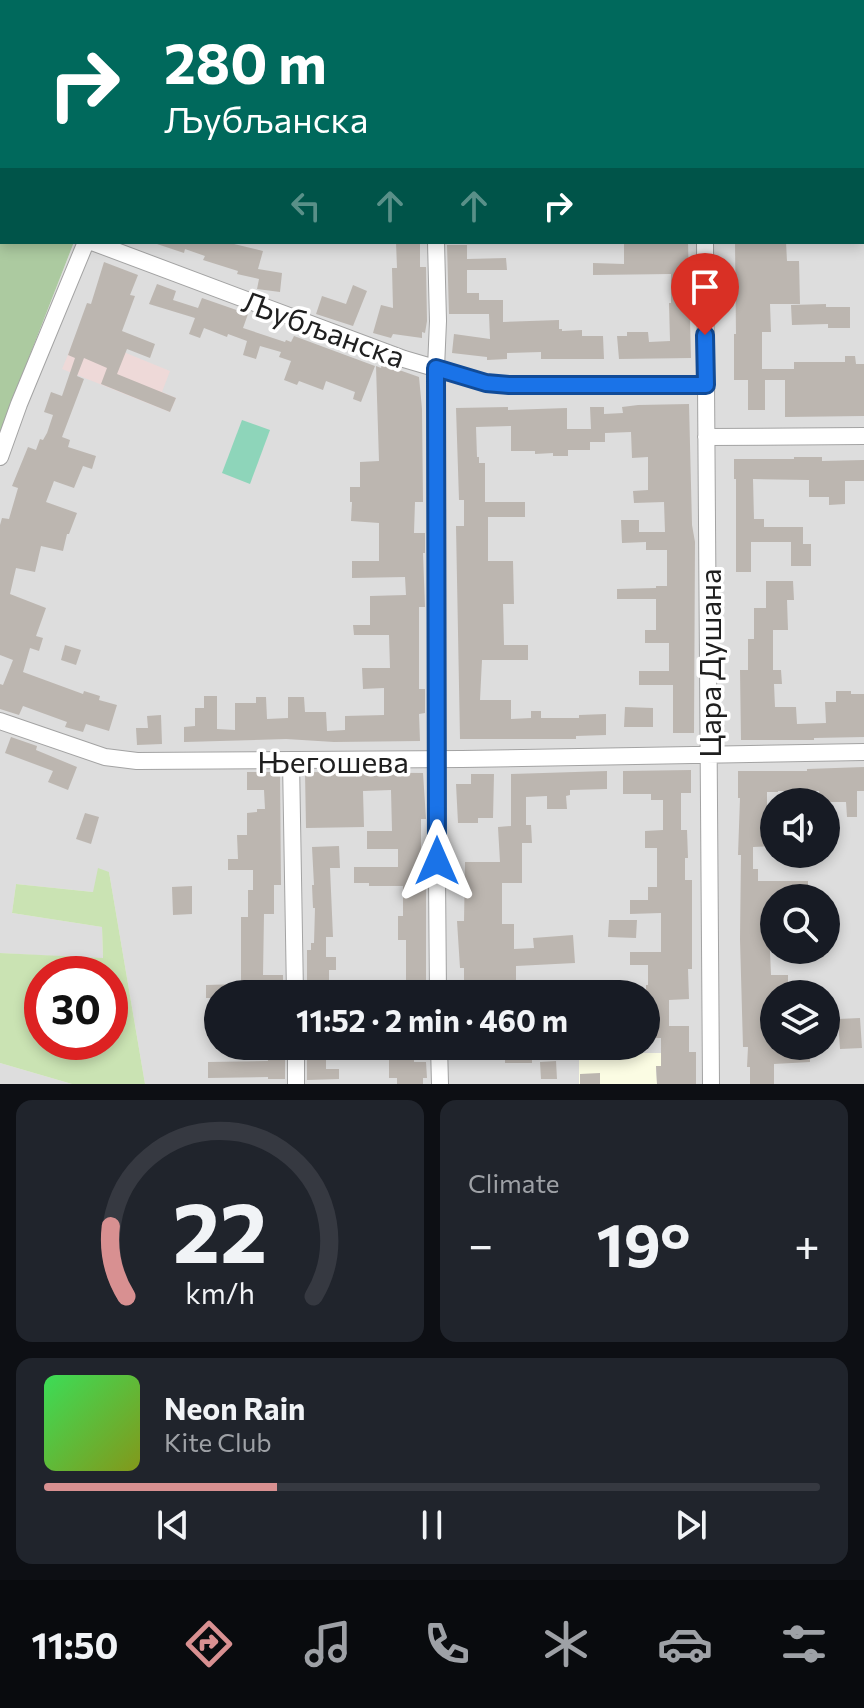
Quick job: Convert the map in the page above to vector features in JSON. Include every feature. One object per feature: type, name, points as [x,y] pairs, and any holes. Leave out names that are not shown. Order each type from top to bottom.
[{"type":"street","points":[[0,457],[85,244]]},
{"type":"street","name":"Љубљанска","points":[[97,244],[404,359],[486,383],[706,385]]},
{"type":"street","points":[[436,244],[438,980]]},
{"type":"street","name":"Цара Душана","points":[[705,244],[711,1084]]},
{"type":"street","points":[[706,437],[864,436]]},
{"type":"street","name":"Његошева","points":[[0,721],[120,760],[291,761],[864,752]]},
{"type":"street","points":[[291,761],[295,980]]},
{"type":"street","points":[[296,1060],[296,1084]]},
{"type":"street","points":[[439,1060],[440,1084]]},
{"type":"shaded area","points":[[73,244],[864,244],[864,1084],[145,1084],[128,984],[128,956],[123,956],[109,872],[93,892],[16,884],[12,913],[102,927],[103,956],[0,953],[0,432]]},
{"type":"shaded area","points":[[77,333],[170,371],[162,392],[176,398],[170,412],[62,369]]},
{"type":"shaded area","points":[[660,1053],[667,1053],[667,1066],[656,1066],[657,1084],[579,1084],[579,1060],[660,1060]]},
{"type":"shaded area","points":[[0,1063],[72,1084],[0,1084]]},
{"type":"green space","points":[[0,244],[73,244],[0,432]]},
{"type":"green space","points":[[242,420],[270,430],[250,484],[222,473]]},
{"type":"green space","points":[[98,868],[109,872],[123,956],[103,956],[102,927],[12,913],[16,884],[93,892]]},
{"type":"green space","points":[[0,953],[62,956],[24,956],[24,1060],[128,1060],[128,984],[145,1084],[72,1084],[0,1063]]},
{"type":"building","points":[[157,244],[234,244],[263,251],[258,269],[282,273],[280,292],[257,289],[259,279],[237,274],[238,271],[203,260],[205,256],[185,249],[184,253]]},
{"type":"building","points":[[396,244],[420,244],[420,267],[426,267],[427,321],[422,338],[393,334],[391,338],[373,333],[381,305],[393,308],[392,268],[397,268]]},
{"type":"building","points":[[624,244],[688,244],[691,358],[619,359],[617,336],[627,336],[627,332],[648,332],[649,342],[670,341],[671,274],[593,275],[593,263],[624,264]]},
{"type":"building","points":[[735,244],[786,244],[787,261],[799,261],[800,304],[770,304],[771,332],[762,332],[762,369],[794,369],[794,362],[845,362],[845,356],[855,356],[856,364],[864,364],[864,416],[785,417],[785,380],[765,380],[765,410],[748,410],[748,380],[734,380]]},
{"type":"building","points":[[447,245],[467,245],[467,259],[506,258],[507,270],[467,270],[467,293],[479,293],[479,300],[503,300],[503,322],[559,320],[562,331],[582,330],[582,336],[603,336],[604,359],[541,359],[541,352],[507,353],[507,359],[487,360],[487,357],[452,353],[454,334],[490,339],[489,314],[449,314]]},
{"type":"building","points":[[104,262],[138,275],[130,295],[135,296],[122,331],[155,344],[150,358],[127,349],[117,374],[176,398],[170,412],[101,384],[107,368],[84,358],[77,376],[84,379],[62,437],[70,440],[68,447],[96,456],[92,469],[83,466],[74,488],[54,481],[46,502],[77,513],[63,551],[41,546],[35,572],[16,568],[10,594],[46,608],[36,636],[43,638],[39,651],[30,648],[23,672],[83,694],[84,691],[100,696],[99,700],[117,705],[109,731],[86,724],[83,732],[65,727],[67,722],[23,706],[19,715],[0,709],[0,684],[3,685],[13,660],[0,655],[0,525],[2,518],[9,519],[18,488],[12,486],[28,447],[36,450],[40,439],[43,440],[47,433],[53,415],[44,412],[51,392],[62,396],[75,358],[68,355],[87,303],[91,304]]},
{"type":"building","points":[[157,284],[176,291],[173,300],[198,308],[202,298],[248,314],[243,328],[285,342],[291,342],[294,336],[375,366],[361,402],[353,399],[355,392],[326,381],[323,390],[299,381],[297,385],[284,380],[291,361],[279,357],[281,352],[260,346],[256,359],[243,355],[247,341],[204,328],[200,338],[189,334],[195,318],[149,304]]},
{"type":"building","points":[[353,285],[367,291],[353,326],[316,314],[322,296],[346,304]]},
{"type":"building","points":[[826,304],[826,307],[850,307],[850,328],[828,328],[828,324],[792,325],[791,305]]},
{"type":"building","points":[[382,364],[419,377],[423,502],[415,502],[414,533],[425,533],[425,607],[419,607],[419,689],[425,689],[425,713],[419,714],[420,741],[286,739],[184,742],[184,727],[195,726],[195,708],[204,708],[204,696],[217,696],[217,729],[235,730],[235,703],[256,703],[256,697],[266,697],[267,719],[288,718],[288,697],[304,697],[305,712],[326,712],[327,731],[345,730],[345,716],[384,715],[384,688],[363,689],[362,668],[390,668],[389,635],[354,635],[353,625],[370,625],[370,596],[406,595],[405,577],[352,578],[352,561],[379,561],[379,523],[351,521],[350,502],[350,487],[360,487],[360,462],[379,461],[376,366],[381,368]]},
{"type":"building","points":[[689,404],[695,542],[694,733],[673,733],[673,685],[639,685],[639,671],[669,671],[669,643],[645,643],[645,630],[656,630],[656,599],[617,599],[617,589],[667,586],[667,550],[646,550],[646,542],[622,543],[621,520],[639,520],[639,532],[665,532],[664,502],[634,503],[633,491],[648,490],[648,457],[632,458],[631,432],[605,433],[605,442],[590,442],[590,450],[568,450],[568,456],[511,451],[511,426],[476,427],[477,457],[479,463],[485,463],[485,502],[525,502],[525,517],[488,517],[488,561],[513,561],[514,604],[503,604],[504,645],[528,645],[528,660],[482,660],[480,700],[511,700],[511,719],[531,718],[531,711],[541,711],[541,718],[606,714],[606,735],[576,736],[576,739],[460,739],[456,526],[464,526],[464,500],[459,500],[456,408],[567,408],[567,429],[591,429],[590,407],[604,407],[604,414],[623,413],[622,407],[638,405]]},
{"type":"building","points":[[822,457],[822,461],[864,460],[864,481],[845,481],[845,504],[829,505],[829,497],[809,497],[809,480],[753,479],[754,519],[764,519],[764,527],[803,527],[803,544],[811,544],[811,566],[791,566],[791,542],[751,542],[751,572],[736,572],[734,459]]},
{"type":"building","points":[[766,581],[793,581],[794,600],[787,600],[788,630],[773,630],[773,670],[781,670],[782,684],[774,684],[775,707],[796,707],[797,724],[826,723],[825,702],[836,702],[836,691],[864,694],[864,737],[741,740],[740,670],[748,670],[748,639],[754,639],[754,608],[766,608]]},
{"type":"building","points":[[65,645],[81,650],[76,665],[61,660]]},
{"type":"building","points":[[625,707],[653,708],[653,727],[624,727]]},
{"type":"building","points":[[161,715],[162,744],[137,745],[136,728],[148,728],[147,716]]},
{"type":"building","points":[[11,737],[37,746],[36,750],[77,767],[68,790],[48,782],[53,771],[5,753]]},
{"type":"building","points":[[864,767],[864,791],[857,791],[857,817],[847,817],[846,802],[840,802],[840,788],[760,788],[760,847],[753,847],[753,869],[758,869],[758,881],[808,881],[808,884],[760,884],[760,964],[771,964],[771,975],[788,975],[788,980],[760,980],[760,1060],[810,1062],[774,1064],[774,1084],[750,1084],[748,1047],[743,1047],[738,771]]},
{"type":"building","points":[[691,770],[691,793],[681,793],[681,830],[687,830],[685,880],[692,880],[692,969],[688,969],[689,999],[669,1000],[669,1026],[689,1026],[689,1052],[696,1052],[696,1084],[657,1084],[656,1066],[661,1066],[660,980],[648,980],[648,965],[630,965],[630,952],[661,952],[661,913],[630,914],[630,900],[648,900],[648,887],[657,887],[657,848],[645,848],[645,831],[663,830],[663,800],[651,800],[651,794],[623,794],[623,771]]},
{"type":"building","points":[[607,771],[607,789],[570,790],[570,795],[566,796],[567,809],[547,809],[547,796],[526,797],[526,825],[531,825],[532,843],[522,843],[522,883],[502,883],[502,924],[514,924],[514,949],[534,948],[533,938],[573,935],[575,963],[516,966],[516,980],[464,980],[464,968],[460,968],[457,921],[464,921],[465,862],[500,862],[498,827],[511,826],[511,774]]},
{"type":"building","points":[[247,772],[280,772],[281,885],[274,885],[274,914],[264,914],[263,975],[283,975],[283,980],[241,980],[241,917],[248,917],[248,890],[253,890],[253,870],[228,870],[228,859],[238,859],[237,835],[247,835],[247,813],[265,809],[264,790],[247,790]]},
{"type":"building","points":[[305,772],[423,773],[426,819],[421,819],[421,866],[426,866],[426,980],[406,980],[406,940],[398,940],[398,916],[403,916],[403,886],[354,883],[354,867],[398,867],[398,849],[367,849],[367,831],[392,831],[391,790],[363,791],[364,827],[306,828]]},
{"type":"building","points":[[471,774],[494,774],[493,818],[478,818],[478,823],[458,823],[456,784],[471,784]]},
{"type":"building","points":[[85,813],[99,817],[91,844],[76,839]]},
{"type":"building","points":[[339,846],[340,868],[330,868],[333,937],[326,937],[326,957],[336,957],[336,970],[329,970],[329,980],[307,980],[307,950],[311,950],[311,943],[314,943],[312,847]]},
{"type":"building","points":[[192,886],[192,914],[173,915],[172,887]]},
{"type":"building","points":[[609,920],[637,920],[636,938],[608,937]]},
{"type":"building","points":[[860,1018],[862,1048],[840,1049],[840,1019]]},
{"type":"building","points":[[285,1060],[285,1079],[208,1078],[208,1062]]},
{"type":"building","points":[[307,1060],[326,1060],[326,1069],[339,1069],[339,1079],[307,1080]]},
{"type":"building","points":[[389,1060],[426,1062],[427,1078],[423,1078],[423,1084],[397,1084],[397,1078],[389,1078]]},
{"type":"building","points":[[505,1060],[532,1060],[532,1063],[505,1063]]},
{"type":"building","points":[[556,1061],[557,1079],[541,1079],[540,1062]]},
{"type":"building","points":[[600,1073],[600,1084],[580,1084],[580,1074]]},
{"type":"route","points":[[437,861],[436,368],[486,383],[509,385],[706,385],[705,335]]}]
